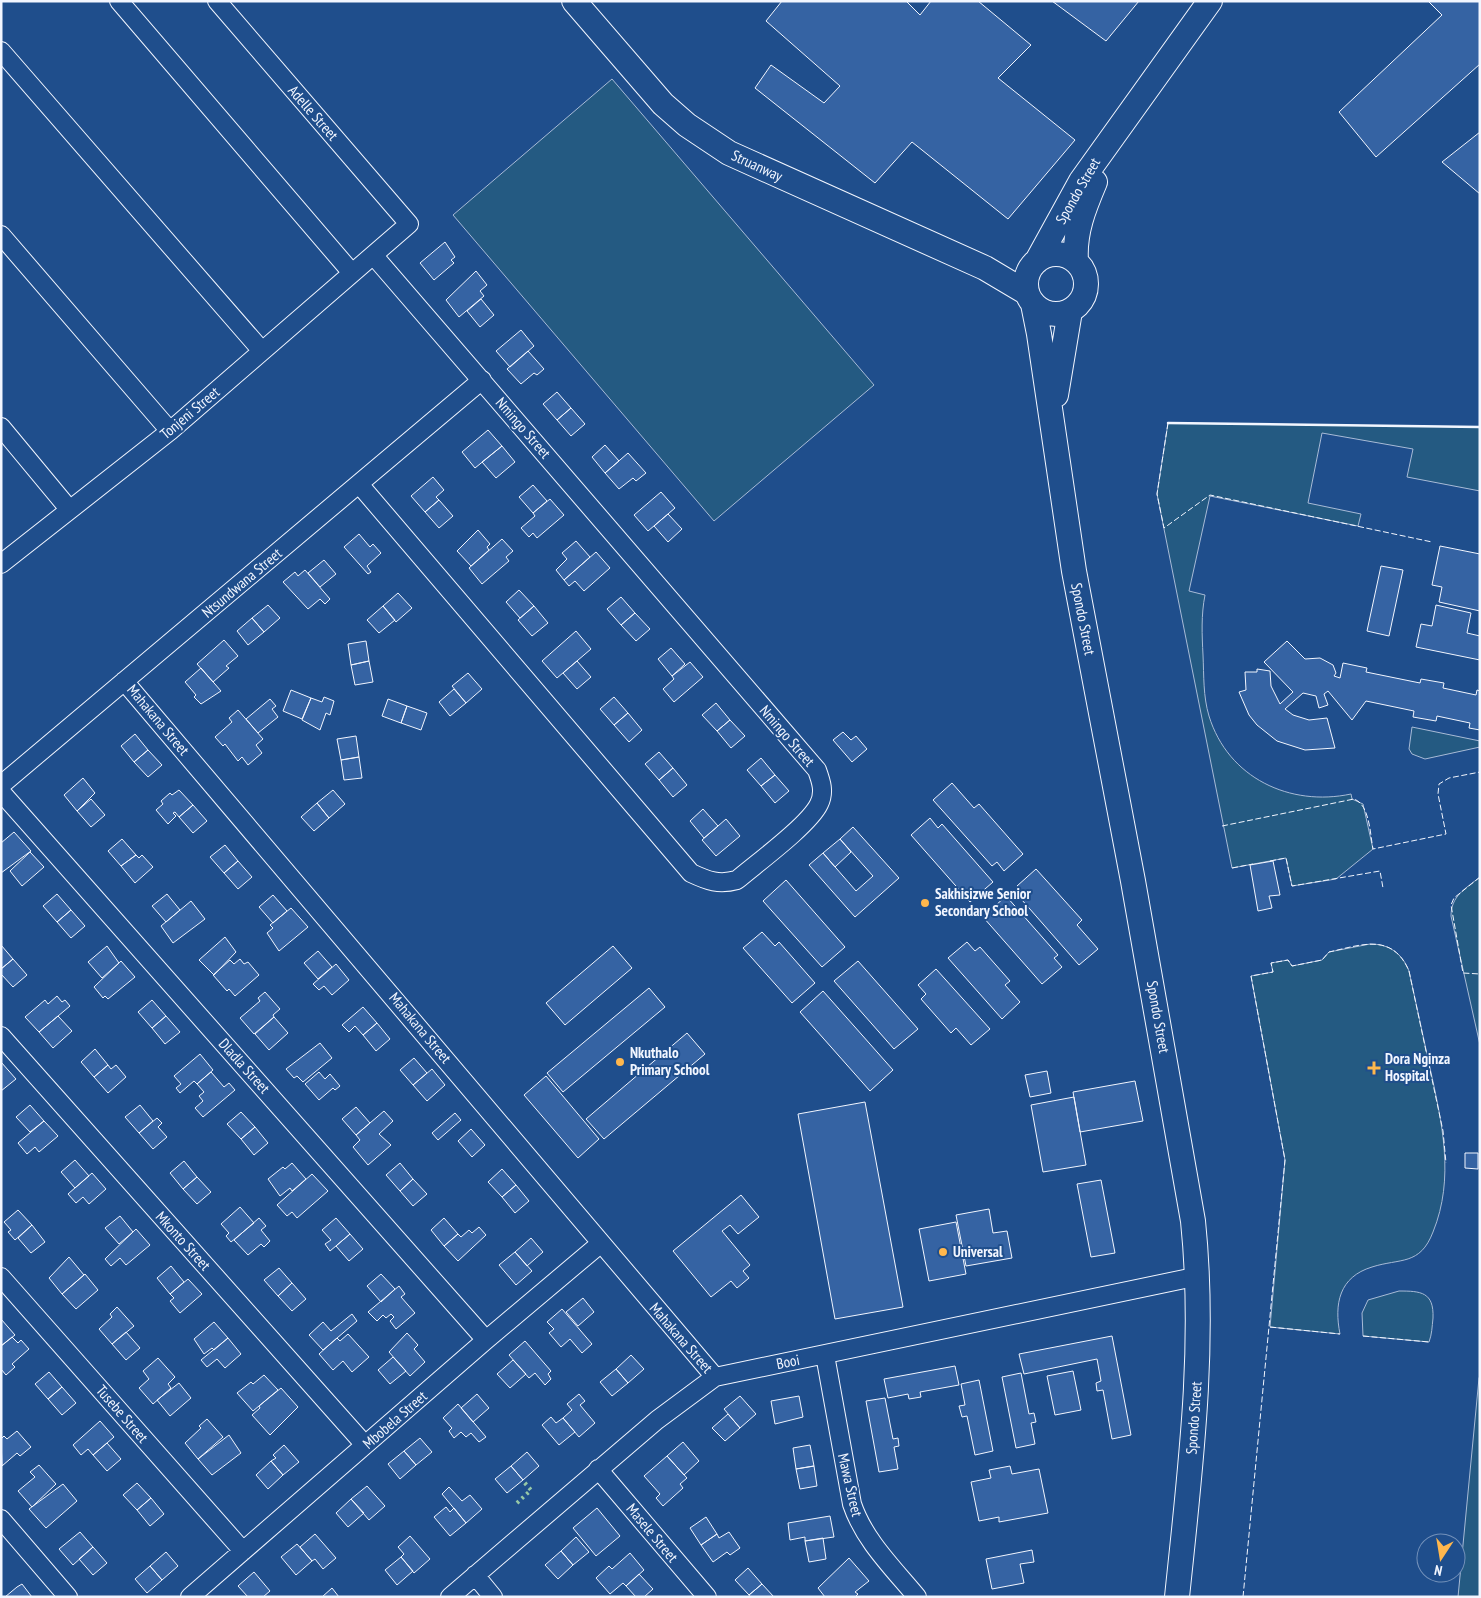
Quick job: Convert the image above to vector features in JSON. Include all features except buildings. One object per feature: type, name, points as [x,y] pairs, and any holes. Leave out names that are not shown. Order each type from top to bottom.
[{"type":"main road","name":"Struanway","points":[[574,1],[663,104],[687,125],[729,153],[985,268],[1030,299]]},
{"type":"main road","name":"Spondo Street","points":[[1033,265],[1081,181],[1210,1]]},
{"type":"main road","name":"Spondo Street","points":[[1076,261],[1075,246],[1078,225],[1101,167],[1122,123]]},
{"type":"main road","points":[[1060,254],[1076,261],[1085,275],[1086,292],[1082,300],[1070,311],[1050,314],[1030,299],[1026,282],[1033,265],[1048,255],[1060,254]]},
{"type":"main road","name":"Struanway","points":[[985,268],[1033,265]]},
{"type":"main road","name":"Spondo Street","points":[[1030,299],[1040,334],[1074,571],[1176,1118],[1193,1221],[1199,1276],[1195,1418],[1177,1597]]},
{"type":"main road","name":"Spondo Street","points":[[1054,442],[1057,380],[1070,311]]},
{"type":"street","points":[[119,1],[352,273]]},
{"type":"street","name":"Adelle Street","points":[[217,1],[409,224]]},
{"type":"street","points":[[1,51],[262,351]]},
{"type":"street","name":"Tonjeni Street","points":[[1,564],[170,431],[409,224]]},
{"type":"street","points":[[1,235],[170,431]]},
{"type":"street","name":"Nmingo Street","points":[[359,484],[691,873],[708,882],[723,884],[737,880],[811,817],[820,803],[822,791],[817,770],[374,256]]},
{"type":"street","name":"Ntsundwana Street","points":[[1,785],[482,380]]},
{"type":"street","points":[[1,427],[70,509]]},
{"type":"street","name":"Mahakana Street","points":[[124,680],[600,1244],[715,1377]]},
{"type":"street","name":"Dladla Street","points":[[1,792],[486,1340]]},
{"type":"street","name":"Mkonto Street","points":[[1,1036],[365,1445]]},
{"type":"street","name":"Mbobela Street","points":[[190,1597],[486,1340],[600,1244]]},
{"type":"street","name":"Booi","points":[[450,1597],[657,1420],[715,1377],[1199,1276]]},
{"type":"street","name":"Tusebe Street","points":[[1,1277],[243,1551]]},
{"type":"street","name":"Mawa Street","points":[[824,1355],[852,1504],[858,1521],[866,1535],[918,1597]]},
{"type":"street","name":"Masele Street","points":[[598,1469],[707,1597]]},
{"type":"street","points":[[1,1519],[68,1597]]},
{"type":"street","points":[[475,1575],[493,1597]]},
{"type":"shaded area","points":[[612,79],[874,385],[714,521],[453,215]]},
{"type":"shaded area","points":[[1168,423],[1480,427],[1480,491],[1407,477],[1413,449],[1322,433],[1308,503],[1361,514],[1358,526],[1210,496],[1189,591],[1205,595],[1202,640],[1205,693],[1209,716],[1218,738],[1231,756],[1246,771],[1264,783],[1284,791],[1306,796],[1328,797],[1351,794],[1352,799],[1363,804],[1373,849],[1336,879],[1292,886],[1286,858],[1232,868],[1157,494]]},
{"type":"shaded area","points":[[1412,727],[1480,741],[1480,747],[1425,759],[1412,754],[1409,749]]},
{"type":"shaded area","points":[[1480,877],[1480,1045],[1451,916],[1453,903],[1456,898],[1464,889]]},
{"type":"shaded area","points":[[1377,944],[1394,951],[1403,959],[1409,971],[1442,1130],[1445,1171],[1440,1212],[1428,1243],[1422,1251],[1408,1259],[1372,1267],[1352,1277],[1341,1293],[1339,1302],[1338,1323],[1340,1334],[1270,1327],[1285,1160],[1251,976],[1273,972],[1271,963],[1288,960],[1292,966],[1322,960],[1329,952]]},
{"type":"shaded area","points":[[1399,1291],[1420,1293],[1425,1295],[1431,1303],[1433,1318],[1429,1342],[1363,1336],[1362,1313],[1368,1300]]},
{"type":"shaded area","points":[[1480,1376],[1480,1597],[1458,1597],[1459,1583],[1466,1583],[1466,1533],[1464,1533]]},
{"type":"hedge","points":[[517,1503],[531,1490],[524,1482]]},
{"type":"fence","points":[[1168,423],[1157,494],[1164,528],[1210,495],[1432,542]]},
{"type":"fence","points":[[1222,826],[1354,799],[1359,802],[1366,814],[1373,849],[1446,834],[1438,794],[1439,784],[1449,778],[1480,772]]},
{"type":"fence","points":[[1270,861],[1286,858],[1292,886],[1380,871],[1383,888]]},
{"type":"fence","points":[[1232,868],[1253,864]]},
{"type":"fence","points":[[1480,877],[1454,898],[1451,905],[1463,973],[1480,974]]},
{"type":"fence","points":[[1243,1597],[1285,1160],[1251,976],[1273,972],[1271,963],[1288,960],[1292,966],[1322,960],[1329,952],[1364,945],[1375,944],[1385,946],[1394,951],[1402,959],[1409,971],[1443,1131],[1446,1163]]},
{"type":"fence","points":[[1270,1327],[1340,1334]]},
{"type":"fence","points":[[1363,1336],[1429,1342]]},
{"type":"wall","points":[[1168,423],[1480,427]]},
{"type":"place","name":"Sakhisizwe Senior Secondary School","points":[[925,903]]},
{"type":"place","name":"Nkuthalo Primary School","points":[[620,1062]]},
{"type":"place","name":"Dora Nginza Hospital","points":[[1374,1068]]},
{"type":"place","name":"Universal","points":[[943,1252]]}]
